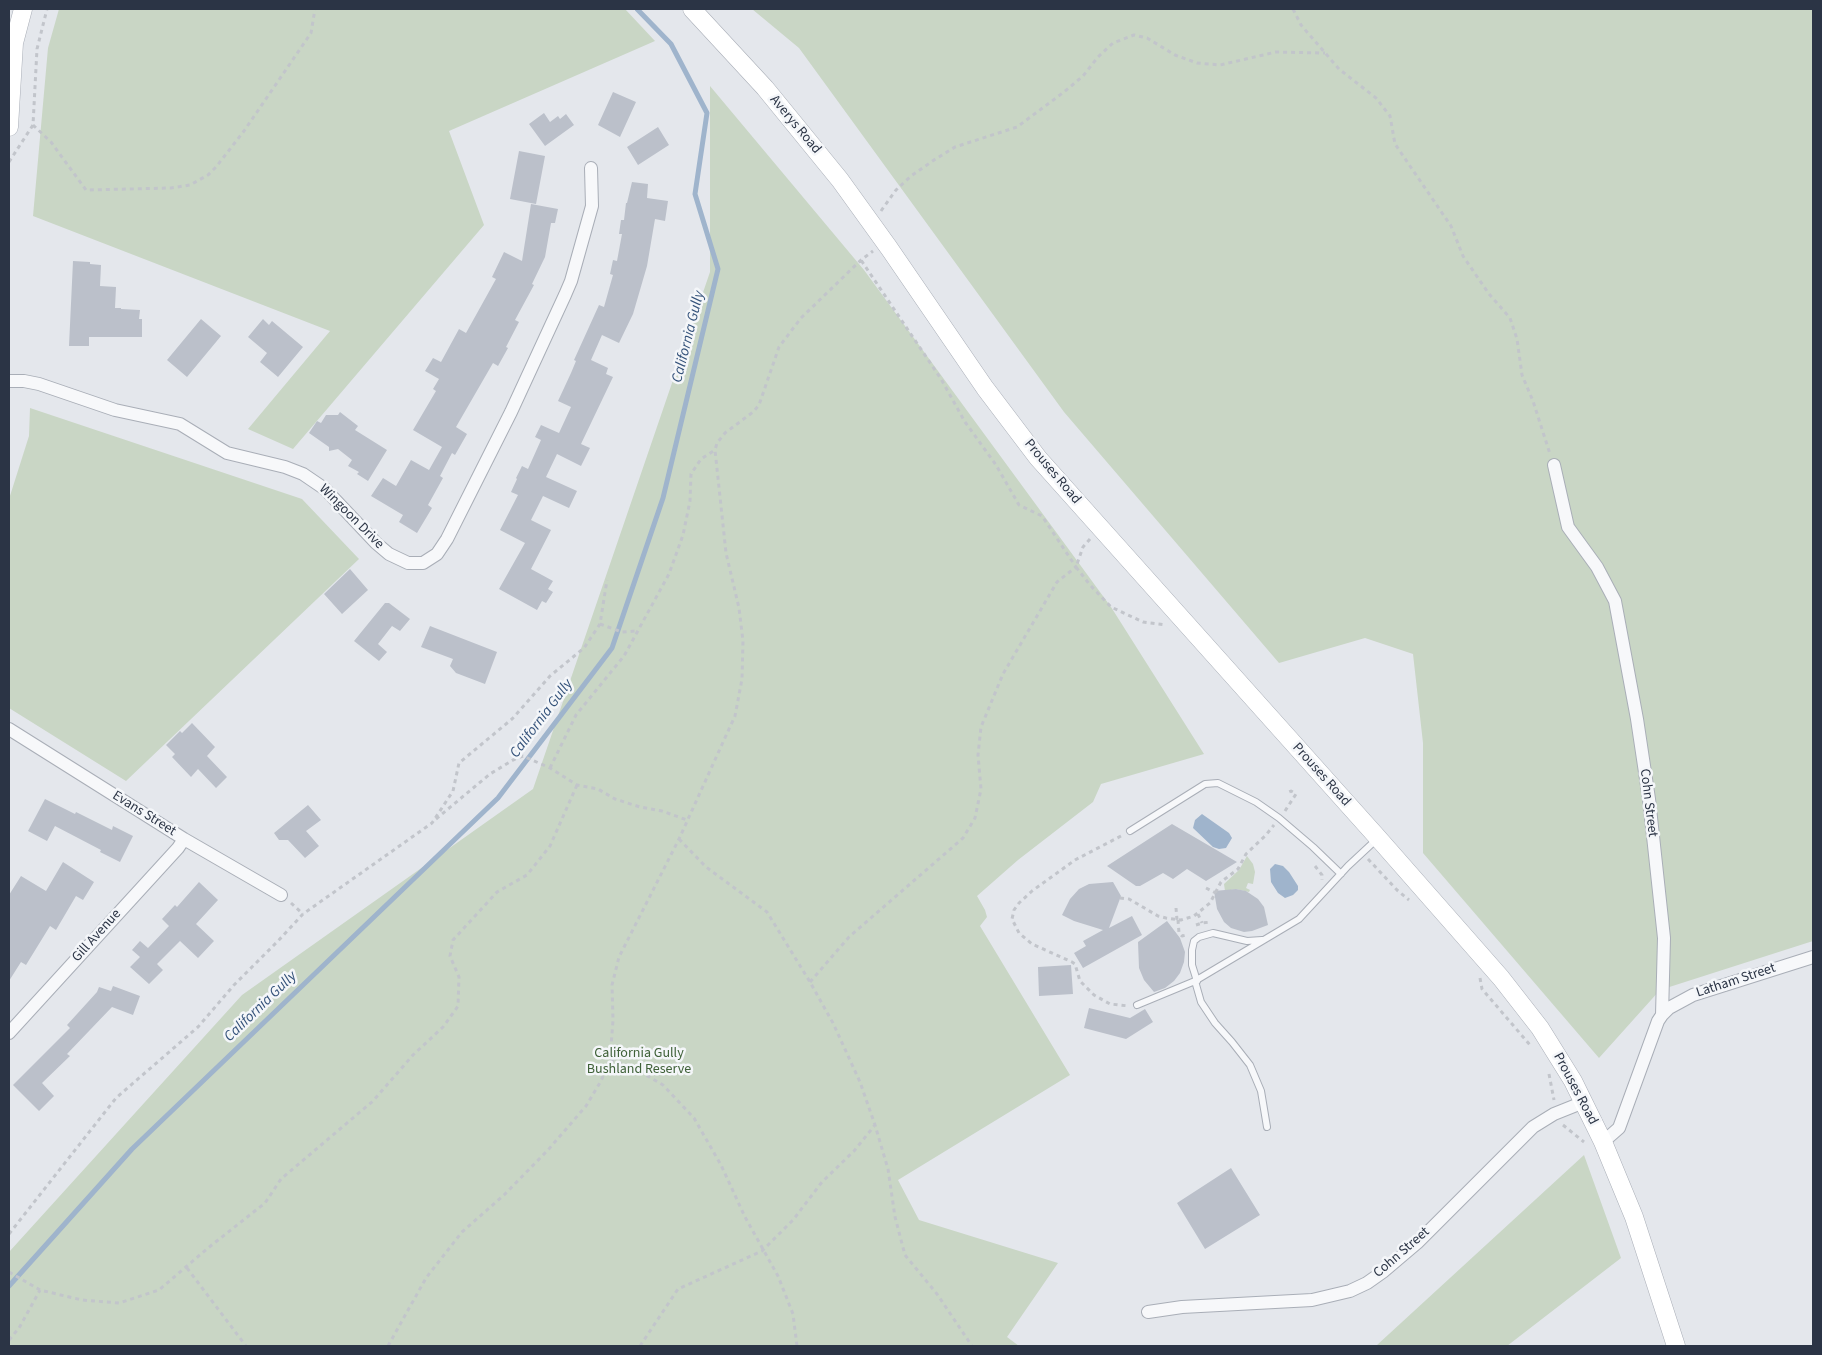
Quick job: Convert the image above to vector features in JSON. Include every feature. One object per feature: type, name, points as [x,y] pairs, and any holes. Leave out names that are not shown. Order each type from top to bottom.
[{"type":"street","points":[[9,127],[13,52],[23,9]]},
{"type":"street","name":"Averys Road","points":[[692,9],[783,110],[835,174],[887,245]]},
{"type":"street","name":"Wingoon Drive","points":[[9,381],[39,384],[116,410],[180,424],[227,453],[286,467],[302,474],[325,489],[376,543],[389,554],[408,563],[423,563],[436,554],[447,539],[511,412],[571,281],[592,206],[593,182],[591,168]]},
{"type":"street","name":"Prouses Road","points":[[887,245],[1003,413],[1038,458],[1378,838],[1523,1006],[1561,1060],[1584,1102],[1596,1145],[1634,1217],[1676,1346]]},
{"type":"street","name":"Cohn Street","points":[[1554,465],[1568,527],[1597,567],[1615,601],[1637,719],[1650,809],[1664,938],[1662,1014],[1619,1128],[1609,1138],[1596,1145]]},
{"type":"street","name":"Evans Street","points":[[9,729],[184,839],[281,895]]},
{"type":"street","name":"Gill Avenue","points":[[9,1032],[178,848],[184,839]]},
{"type":"street","name":"Latham Street","points":[[1662,1014],[1693,995],[1813,957]]},
{"type":"street","name":"Cohn Street","points":[[1148,1312],[1182,1307],[1312,1300],[1350,1291],[1367,1283],[1392,1265],[1417,1243],[1533,1127],[1554,1114],[1584,1102]]},
{"type":"lane","points":[[1130,831],[1203,785],[1210,782],[1222,784],[1279,818],[1341,874]]},
{"type":"lane","points":[[1137,1005],[1196,981],[1299,919],[1378,838]]},
{"type":"lane","points":[[1267,1127],[1261,1091],[1250,1065],[1215,1024],[1201,1002],[1192,965],[1192,950],[1194,941],[1199,937],[1213,933],[1247,941],[1268,938]]},
{"type":"path","points":[[9,162],[33,126],[36,49],[47,9]]},
{"type":"path","points":[[33,126],[50,142],[86,190],[171,188],[190,185],[208,175],[244,131],[311,33],[316,9]]},
{"type":"path","points":[[1293,9],[1301,25],[1339,69],[1376,98],[1390,116],[1395,144],[1451,226],[1463,256],[1510,318],[1517,339],[1522,375],[1533,401],[1554,465]]},
{"type":"path","points":[[872,224],[896,190],[911,176],[955,147],[1017,127],[1032,118],[1083,76],[1098,57],[1113,43],[1120,40],[1134,35],[1147,38],[1175,55],[1197,64],[1220,65],[1276,52],[1325,53]]},
{"type":"path","points":[[388,1346],[432,1270],[462,1232],[504,1195],[570,1124],[586,1106],[601,1082],[610,1060],[613,1020],[612,985],[619,957],[679,839],[734,716],[742,679],[743,641],[739,608],[726,553],[715,450],[717,443],[725,432],[753,412],[759,405],[779,346],[802,318],[861,260],[887,245]]},
{"type":"path","points":[[861,260],[941,378],[965,422],[996,465],[1019,505],[1042,516],[1090,585],[1111,607],[1142,622],[1168,625],[1178,616]]},
{"type":"path","points":[[550,768],[576,715],[624,656],[668,574],[682,535],[690,501],[691,474],[700,459],[715,450]]},
{"type":"path","points":[[810,982],[849,937],[962,838],[975,818],[981,789],[978,755],[981,727],[1003,674],[1057,582],[1076,567],[1083,547],[1100,528]]},
{"type":"path","points":[[432,823],[453,790],[459,763],[512,719],[550,676],[584,648],[600,624],[607,580]]},
{"type":"path","points":[[600,624],[622,632],[636,631]]},
{"type":"path","points":[[9,1234],[116,1098],[198,1027],[234,985],[303,914],[432,823],[490,774],[512,760],[523,756],[550,768],[577,785],[598,789],[623,802],[662,811],[687,820]]},
{"type":"path","points":[[10,1273],[40,1290],[82,1300],[119,1302],[159,1290],[187,1268],[208,1248],[265,1204],[281,1179],[373,1102],[413,1055],[443,1027],[458,1006],[459,977],[450,956],[453,940],[497,892],[527,875],[550,846],[577,785]]},
{"type":"path","points":[[1120,898],[1133,901],[1158,916],[1177,920],[1198,914],[1210,903],[1221,882],[1238,869],[1246,854],[1266,835],[1279,818],[1296,794],[1291,791],[1289,792]]},
{"type":"path","points":[[1130,831],[1093,849],[1065,866],[1023,899],[1014,910],[1012,919],[1019,933],[1032,944],[1075,964],[1080,981],[1094,995],[1110,1004],[1118,1006],[1137,1005]]},
{"type":"path","points":[[679,839],[706,867],[767,912],[810,982],[833,1023],[860,1082],[875,1125],[888,1169],[894,1216],[905,1255],[937,1294],[972,1346]]},
{"type":"path","points":[[1363,853],[1397,890],[1411,902]]},
{"type":"path","points":[[1320,884],[1322,874],[1313,865],[1323,856]]},
{"type":"path","points":[[1206,888],[1216,893]]},
{"type":"path","points":[[1176,908],[1181,936],[1202,923],[1217,923]]},
{"type":"path","points":[[1198,914],[1202,923]]},
{"type":"path","points":[[1479,974],[1482,989],[1535,1051]]},
{"type":"path","points":[[610,1060],[632,1067],[663,1085],[694,1118],[721,1165],[762,1251],[778,1276],[793,1314],[797,1346]]},
{"type":"path","points":[[1547,1065],[1554,1100]]},
{"type":"path","points":[[640,1346],[678,1289],[762,1251],[793,1220],[822,1182],[854,1151],[875,1125]]},
{"type":"path","points":[[1564,1125],[1584,1142],[1596,1145]]},
{"type":"path","points":[[187,1268],[246,1346]]},
{"type":"path","points":[[9,1340],[40,1290]]},
{"type":"green space","points":[[59,9],[625,9],[655,41],[449,131],[484,225],[293,449],[248,429],[330,331],[33,216],[48,48]]},
{"type":"green space","points":[[752,9],[1813,9],[1813,941],[1660,990],[1599,1058],[1423,853],[1423,743],[1413,654],[1365,638],[1279,663],[1064,412],[799,48]]},
{"type":"green space","name":"California Gully Bushland Reserve","points":[[710,86],[864,270],[1111,607],[1204,754],[1101,784],[1093,802],[1018,860],[977,896],[987,917],[980,926],[1070,1075],[898,1180],[919,1220],[1058,1263],[1007,1337],[1019,1346],[9,1346],[9,1252],[242,995],[533,789],[710,272]]},
{"type":"green space","points":[[30,408],[302,499],[359,559],[126,781],[9,708],[9,499],[29,436]]},
{"type":"green space","points":[[1247,856],[1253,864],[1255,872],[1253,884],[1248,883],[1246,888],[1250,890],[1249,892],[1236,889],[1225,891],[1224,884],[1239,870]]},
{"type":"green space","points":[[1584,1155],[1621,1258],[1507,1346],[1344,1346],[1377,1345]]},
{"type":"water","points":[[1202,814],[1229,833],[1232,838],[1226,848],[1219,849],[1213,847],[1193,828],[1195,820]]},
{"type":"water","points":[[1275,864],[1283,866],[1298,886],[1298,890],[1293,895],[1285,898],[1278,893],[1271,882],[1270,869]]},
{"type":"building","points":[[613,92],[636,102],[620,137],[598,125]]},
{"type":"building","points":[[544,113],[550,122],[558,116],[560,119],[566,114],[574,125],[545,146],[529,124]]},
{"type":"building","points":[[658,127],[669,145],[638,165],[627,147]]},
{"type":"building","points":[[519,151],[545,156],[536,204],[510,199]]},
{"type":"building","points":[[632,182],[648,184],[647,198],[668,201],[665,221],[655,219],[647,266],[633,314],[619,343],[602,335],[591,360],[608,368],[606,374],[613,377],[581,444],[590,448],[581,466],[557,454],[546,477],[577,491],[569,508],[543,496],[531,520],[551,530],[531,569],[553,581],[548,589],[553,592],[546,603],[542,601],[537,610],[499,589],[525,543],[500,530],[518,495],[511,492],[516,478],[522,466],[528,469],[541,440],[535,437],[541,425],[559,433],[571,407],[558,401],[599,305],[604,307],[613,275],[610,274],[613,260],[617,261],[622,234],[619,234],[621,220],[624,220],[626,203]]},
{"type":"building","points":[[531,204],[558,209],[555,223],[551,223],[545,257],[532,284],[534,285],[515,320],[519,322],[506,347],[508,348],[498,366],[493,363],[456,427],[467,434],[455,455],[452,453],[440,476],[443,478],[428,505],[432,508],[417,533],[399,522],[403,515],[371,496],[383,478],[396,486],[411,460],[429,470],[442,447],[413,430],[436,391],[433,389],[439,379],[425,371],[433,358],[441,362],[459,329],[466,333],[496,279],[492,277],[504,252],[522,261]]},
{"type":"building","points":[[73,261],[101,265],[100,286],[116,287],[115,308],[140,310],[139,319],[142,319],[142,337],[89,337],[89,346],[69,346]]},
{"type":"building","points":[[201,319],[221,336],[187,377],[167,360]]},
{"type":"building","points":[[263,319],[269,325],[272,321],[303,347],[278,377],[260,362],[267,353],[248,337]]},
{"type":"building","points":[[340,412],[358,426],[355,430],[387,450],[368,481],[357,474],[359,472],[348,466],[352,460],[338,449],[329,451],[329,447],[309,433],[317,421],[321,423],[326,415],[338,415]]},
{"type":"building","points":[[350,569],[368,590],[342,614],[324,594]]},
{"type":"building","points":[[385,603],[389,603],[410,619],[400,631],[392,626],[378,644],[387,652],[379,661],[354,641]]},
{"type":"building","points":[[430,626],[497,652],[485,684],[456,673],[450,666],[453,659],[421,647]]},
{"type":"building","points":[[192,723],[215,747],[207,756],[227,777],[216,788],[198,769],[191,777],[172,757],[175,754],[166,745],[180,731],[182,733]]},
{"type":"building","points":[[45,799],[112,830],[113,826],[133,836],[120,862],[55,826],[47,841],[28,831]]},
{"type":"building","points":[[308,805],[321,820],[306,831],[319,846],[305,858],[288,840],[279,840],[274,833]]},
{"type":"building","points":[[1172,824],[1237,862],[1206,881],[1187,869],[1173,879],[1163,873],[1140,886],[1136,886],[1107,866]]},
{"type":"building","points":[[63,862],[94,882],[83,900],[76,896],[56,930],[50,926],[26,965],[21,962],[9,981],[9,895],[21,876],[46,891]]},
{"type":"building","points":[[199,882],[218,900],[196,924],[214,941],[198,958],[180,941],[157,964],[163,970],[149,984],[130,967],[140,957],[132,950],[140,941],[148,948],[169,926],[162,919],[175,905],[177,907]]},
{"type":"building","points":[[1113,882],[1121,896],[1109,928],[1132,916],[1142,935],[1083,968],[1074,953],[1086,946],[1083,941],[1103,930],[1074,921],[1062,915],[1070,899],[1079,889],[1089,884]]},
{"type":"building","points":[[1236,889],[1246,891],[1258,899],[1264,907],[1268,925],[1244,932],[1231,928],[1224,922],[1217,909],[1214,891]]},
{"type":"building","points":[[1167,921],[1180,938],[1185,952],[1184,962],[1180,973],[1174,981],[1165,988],[1154,992],[1144,980],[1139,968],[1138,942]]},
{"type":"building","points":[[1071,965],[1073,994],[1039,996],[1038,967]]},
{"type":"building","points":[[113,986],[140,996],[133,1015],[112,1007],[67,1054],[70,1056],[42,1083],[54,1096],[39,1111],[13,1085],[70,1028],[67,1025],[97,992],[99,987],[111,991]]},
{"type":"building","points":[[1089,1008],[1130,1018],[1145,1009],[1153,1022],[1126,1039],[1084,1028]]},
{"type":"building","points":[[1231,1168],[1260,1215],[1205,1249],[1177,1203]]},
{"type":"waterway","name":"California Gully","points":[[9,1286],[132,1149],[498,798],[612,648],[663,498],[718,269],[695,194],[707,113],[671,44],[637,9]]}]
